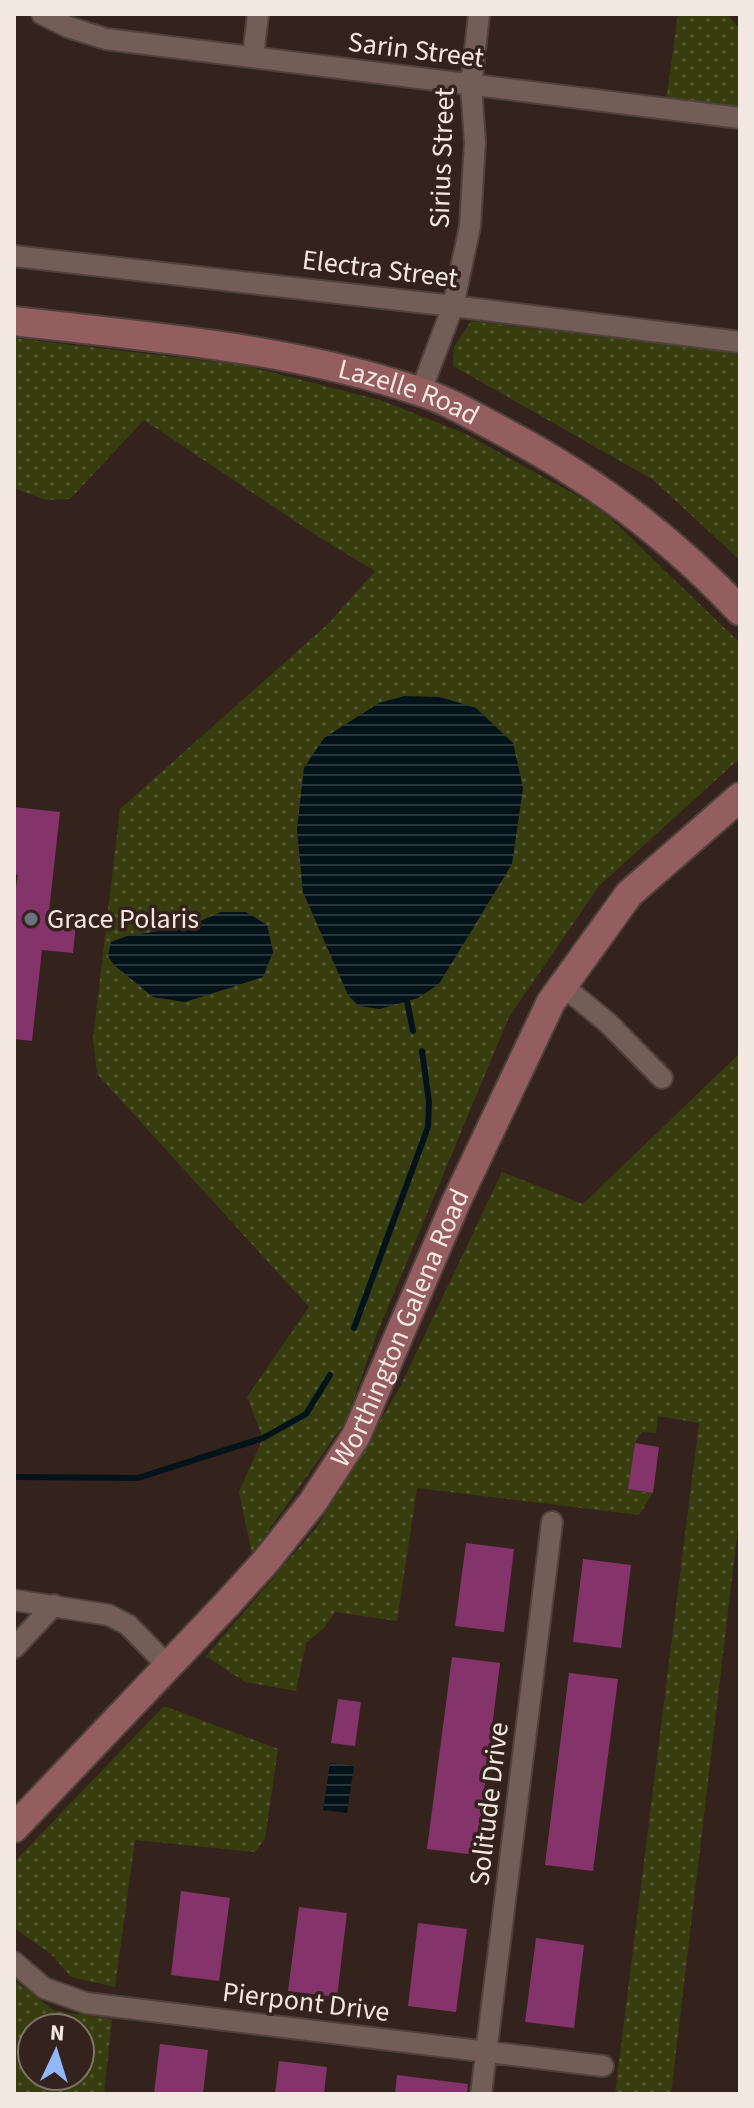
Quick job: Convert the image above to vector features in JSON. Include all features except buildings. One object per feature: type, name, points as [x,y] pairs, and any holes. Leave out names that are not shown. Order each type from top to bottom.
[{"type":"street","points":[[253,57],[258,14]]},
{"type":"street","name":"Sirius Street","points":[[421,391],[453,306],[466,253],[473,199],[475,142],[471,86],[479,14]]},
{"type":"street","name":"Sarin Street","points":[[46,15],[68,27],[106,39],[740,118]]},
{"type":"street","name":"Electra Street","points":[[14,256],[740,342]]},
{"type":"street","name":"Lazelle Road","points":[[14,321],[222,346],[331,366],[421,391],[550,456],[614,500],[707,576],[740,611]]},
{"type":"street","name":"Worthington Galena Road","points":[[14,1828],[266,1561],[313,1502],[356,1436],[456,1202],[562,985],[629,894],[740,797]]},
{"type":"street","points":[[562,985],[608,1023],[662,1078]]},
{"type":"street","name":"Solitude Drive","points":[[481,2094],[552,1522]]},
{"type":"street","points":[[14,1600],[109,1615],[128,1625],[168,1666]]},
{"type":"street","points":[[14,1648],[54,1605]]},
{"type":"street","name":"Pierpont Drive","points":[[14,1962],[44,1988],[86,2003],[603,2066]]},
{"type":"green space","points":[[678,14],[727,14],[740,29],[740,112],[666,102]]},
{"type":"green space","points":[[471,321],[740,353],[740,560],[652,479],[453,366],[454,347]]},
{"type":"green space","points":[[14,338],[243,365],[380,400],[464,433],[601,509],[740,643],[740,758],[599,886],[509,1017],[376,1336],[346,1421],[252,1554],[239,1492],[263,1438],[247,1397],[309,1307],[97,1074],[93,1039],[120,809],[329,623],[375,571],[144,420],[70,499],[46,500],[14,488]],"holes":[[[324,738],[359,1006],[348,995],[303,892],[297,829],[304,768]],[[221,912],[263,977],[185,1002],[153,997],[127,936],[187,927]]]},
{"type":"green space","points":[[740,1053],[740,1510],[671,2094],[615,2094],[699,1423],[658,1416],[656,1433],[642,1432],[635,1443],[628,1489],[653,1493],[639,1515],[417,1488],[397,1621],[335,1612],[324,1628],[306,1643],[296,1691],[245,1682],[206,1656],[317,1527],[400,1387],[502,1172],[583,1204]]},
{"type":"green space","points":[[164,1706],[278,1749],[265,1839],[255,1852],[135,1840],[115,1987],[71,1977],[51,1954],[14,1928],[14,1862]]},
{"type":"green space","points":[[14,1980],[55,2011],[62,2012],[16,2012],[16,2092],[96,2092],[96,2017],[112,2019],[104,2094],[14,2094]]},
{"type":"shaded area","points":[[404,696],[440,697],[476,708],[513,743],[523,788],[512,864],[439,984],[418,998],[380,1009],[359,1006],[348,995],[303,892],[297,829],[304,768],[324,738],[379,703]]},
{"type":"shaded area","points":[[221,912],[246,912],[267,925],[273,952],[263,977],[185,1002],[153,997],[114,965],[108,956],[111,942],[127,936],[187,927]]},
{"type":"shaded area","points":[[330,1763],[354,1766],[347,1813],[323,1810]]},
{"type":"waterway","points":[[407,1001],[413,1031]]},
{"type":"waterway","points":[[354,1328],[428,1127],[429,1102],[422,1051]]},
{"type":"waterway","points":[[14,1477],[138,1478],[263,1438],[306,1414],[330,1375]]},
{"type":"place","name":"Grace Polaris","points":[[31,919]]}]
